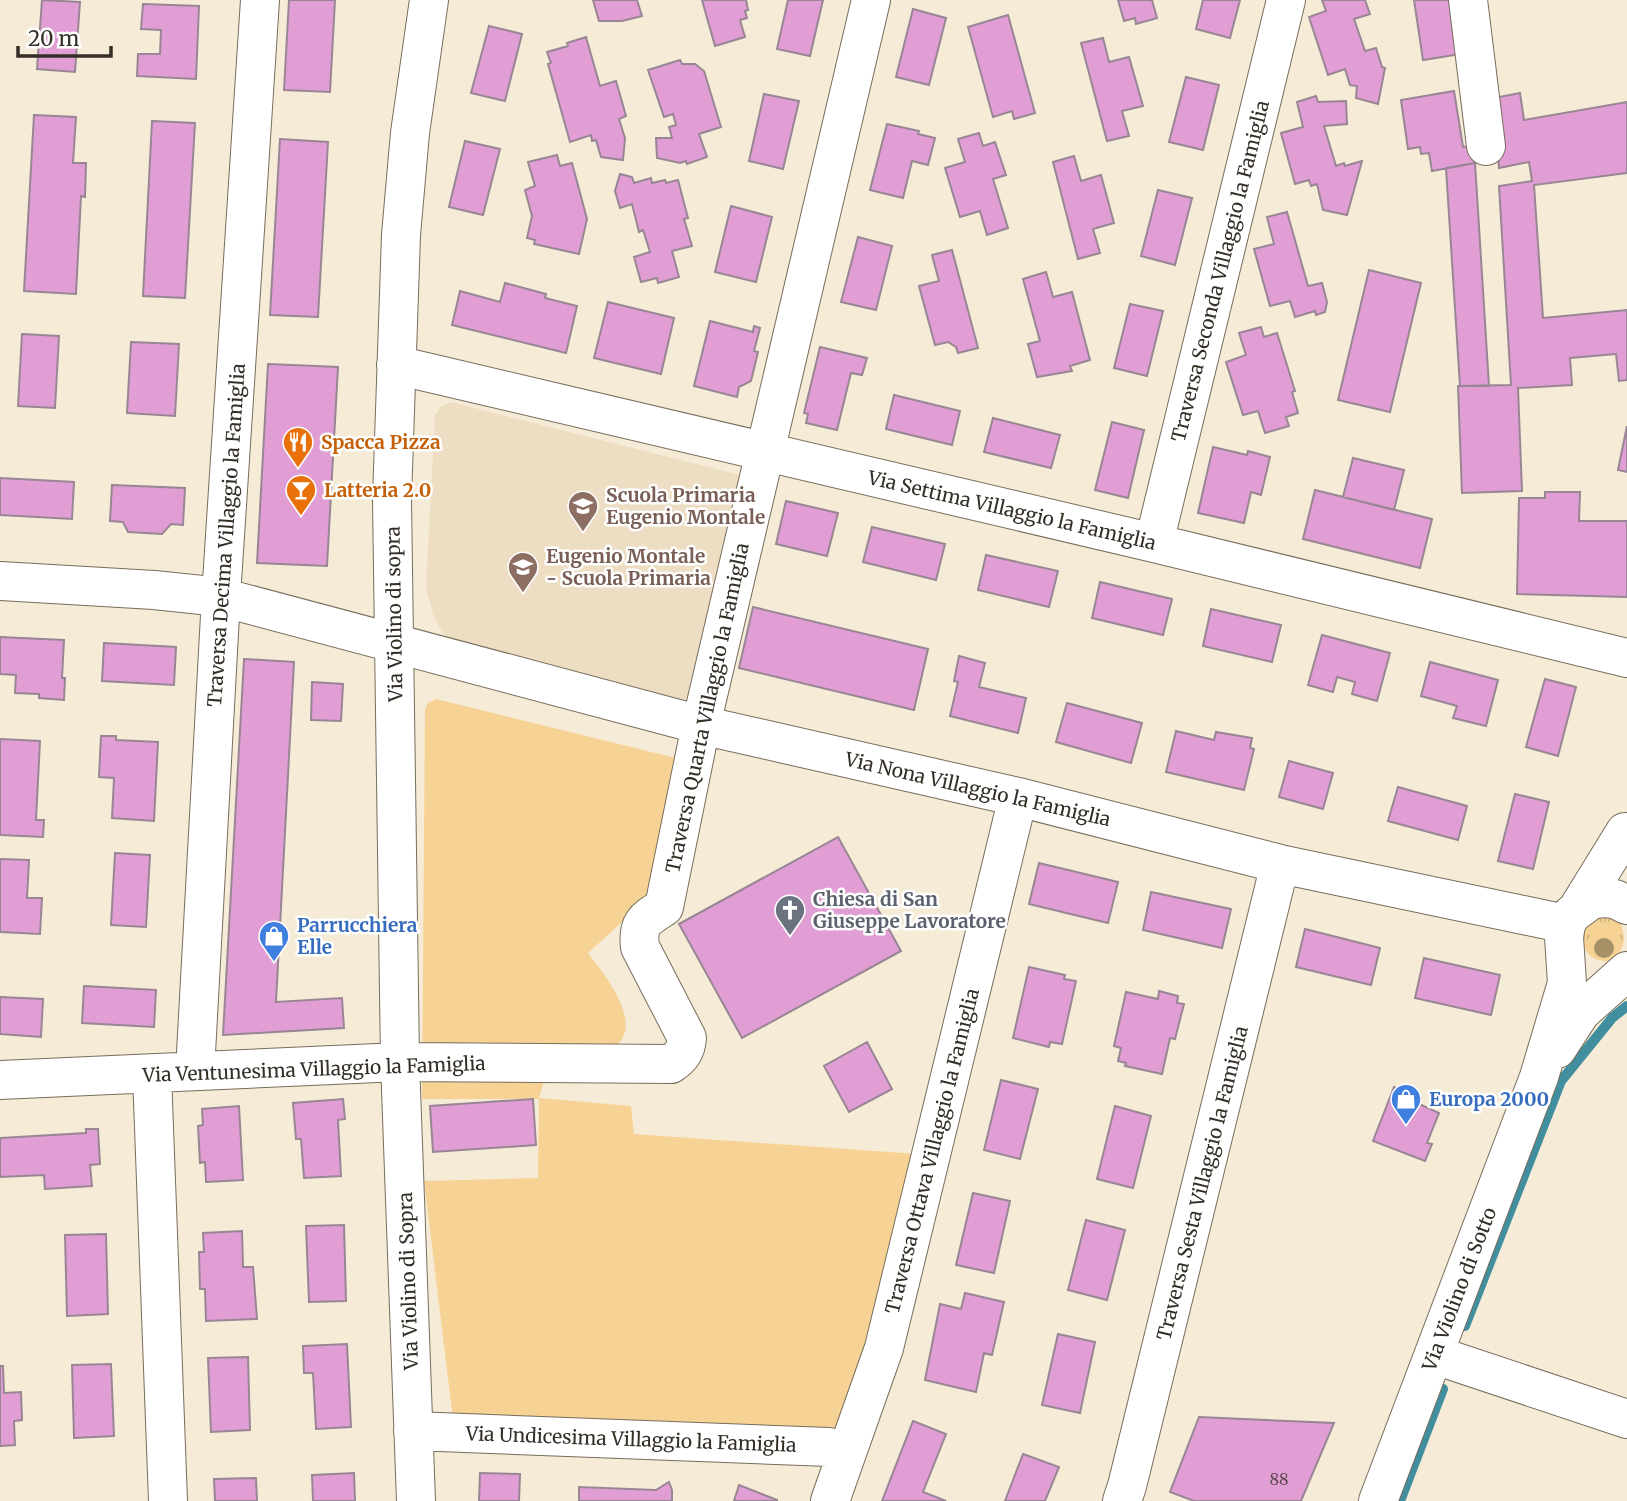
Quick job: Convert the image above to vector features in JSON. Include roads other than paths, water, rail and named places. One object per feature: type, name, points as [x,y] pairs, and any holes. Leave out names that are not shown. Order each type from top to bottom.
[{"type":"street","name":"Traversa Decima Villaggio la Famiglia","points":[[195,1071],[221,597],[260,0]]},
{"type":"street","name":"Via Violino di sopra","points":[[400,1062],[393,644],[396,365],[401,235],[410,133],[429,0]]},
{"type":"street","name":"Traversa Quarta Villaggio la Famiglia","points":[[671,1064],[687,1048],[687,1038],[640,947],[638,933],[646,918],[664,907],[701,725],[871,0]]},
{"type":"street","name":"Traversa Seconda Villaggio la Famiglia","points":[[1154,543],[1286,0]]},
{"type":"street","points":[[1468,0],[1486,146]]},
{"type":"street","name":"Via Settima Villaggio la Famiglia","points":[[396,365],[1154,543],[1627,658]]},
{"type":"street","name":"Via Nona Villaggio la Famiglia","points":[[0,581],[154,590],[221,597],[701,725],[1018,797],[1280,864],[1571,926]]},
{"type":"street","name":"Traversa Ottava Villaggio la Famiglia","points":[[830,1501],[884,1348],[1018,797]]},
{"type":"street","points":[[1571,926],[1626,826]]},
{"type":"street","name":"Traversa Sesta Villaggio la Famiglia","points":[[1122,1501],[1128,1486],[1280,864]]},
{"type":"street","points":[[1571,926],[1591,900],[1615,899],[1627,905]]},
{"type":"street","name":"Via Violino di Sotto","points":[[1571,926],[1570,960],[1579,970],[1602,978],[1615,977],[1627,971]]},
{"type":"street","name":"Via Violino di Sotto","points":[[1378,1501],[1539,1077],[1567,983],[1571,926]]},
{"type":"street","name":"Via Violino di Sotto","points":[[1539,1077],[1581,1012],[1627,971]]},
{"type":"street","name":"Via Ventunesima Villaggio la Famiglia","points":[[0,1080],[400,1062],[671,1064]]},
{"type":"street","name":"Via Violino di Sopra","points":[[400,1062],[416,1501]]},
{"type":"street","points":[[152,1074],[169,1501]]},
{"type":"street","points":[[1435,1355],[1627,1419]]},
{"type":"street","name":"Via Undicesima Villaggio la Famiglia","points":[[413,1431],[829,1447],[846,1455]]},
{"type":"waterway","points":[[1465,1326],[1561,1081],[1612,1018],[1627,1006]]},
{"type":"waterway","points":[[1400,1501],[1443,1389]]},
{"type":"place","name":"Spacca Pizza","points":[[298,469]]},
{"type":"place","name":"Latteria 2.0","points":[[301,517]]},
{"type":"place","name":"Scuola Primaria Eugenio Montale","points":[[583,533]]},
{"type":"place","name":"Eugenio Montale - Scuola Primaria","points":[[523,594]]},
{"type":"place","name":"Chiesa di San Giuseppe Lavoratore","points":[[790,937]]},
{"type":"place","name":"Parrucchiera Elle","points":[[274,963]]},
{"type":"place","name":"Europa 2000","points":[[1406,1126]]}]
